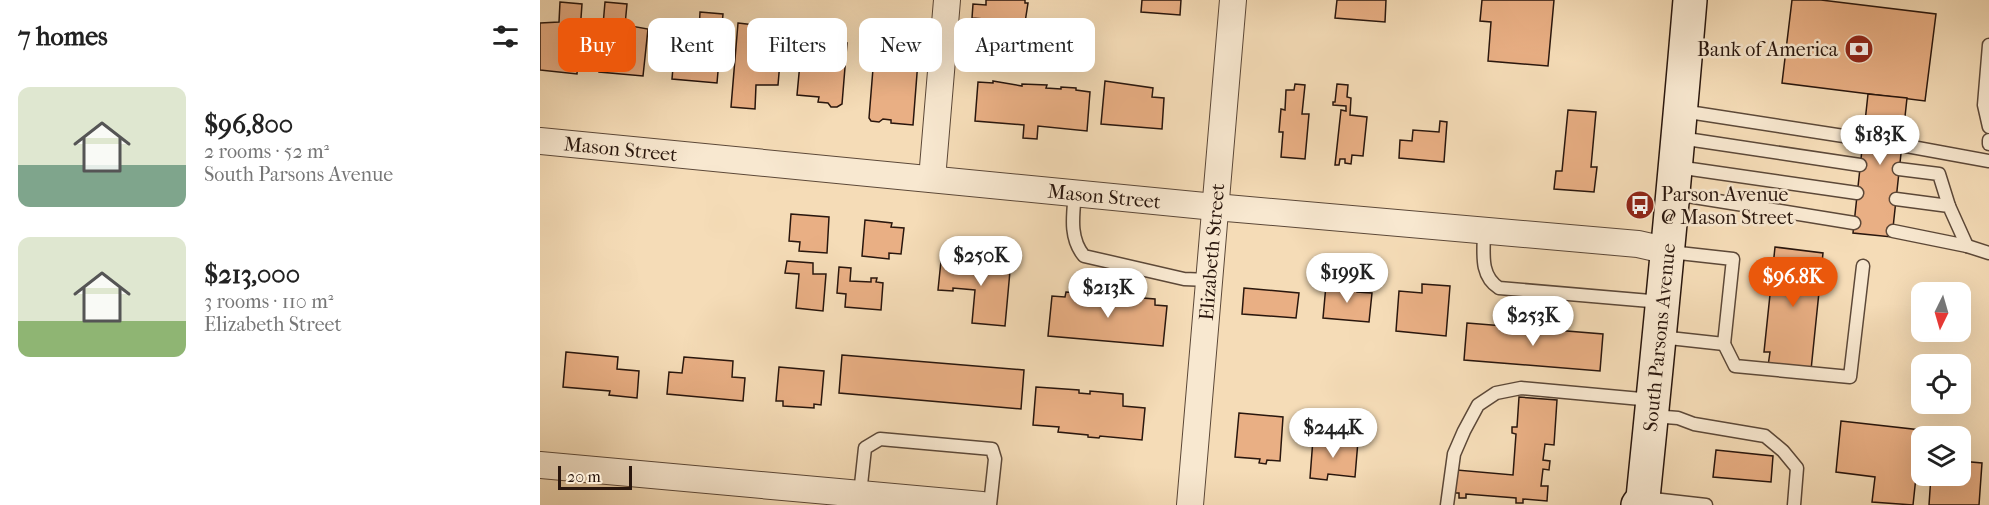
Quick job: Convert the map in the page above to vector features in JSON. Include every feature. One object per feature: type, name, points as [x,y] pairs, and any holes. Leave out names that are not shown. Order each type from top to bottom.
[{"type":"street","points":[[932,179],[947,0]]},
{"type":"street","name":"Elizabeth Street","points":[[1190,505],[1233,0]]},
{"type":"street","name":"South Parsons Avenue","points":[[1643,503],[1669,251],[1690,0]]},
{"type":"street","name":"Mason Street","points":[[540,141],[1215,207],[1638,244],[1669,251]]},
{"type":"street","points":[[540,465],[982,505]]},
{"type":"lane","points":[[1989,45],[1984,105],[1989,127]]},
{"type":"lane","points":[[1677,152],[1863,139]]},
{"type":"lane","points":[[1902,145],[1989,160]]},
{"type":"lane","points":[[1677,152],[1860,165]]},
{"type":"lane","points":[[1677,152],[1857,193]]},
{"type":"lane","points":[[1677,152],[1854,223]]},
{"type":"lane","points":[[1899,169],[1939,174],[1948,206],[1966,246]]},
{"type":"lane","points":[[1075,193],[1073,236],[1077,248],[1084,256],[1184,279],[1209,280]]},
{"type":"lane","points":[[1896,198],[1948,206]]},
{"type":"lane","points":[[1484,230],[1485,271],[1490,282],[1499,288],[1663,303]]},
{"type":"lane","points":[[1893,231],[1989,253]]},
{"type":"lane","points":[[1669,251],[1733,259],[1725,344],[1734,366],[1850,377],[1863,266]]},
{"type":"lane","points":[[1660,337],[1725,344]]},
{"type":"lane","points":[[1447,505],[1454,454],[1478,405],[1497,393],[1521,388],[1652,408],[1694,424],[1765,436],[1783,451],[1797,468],[1794,505]]},
{"type":"lane","points":[[860,494],[865,448],[880,439],[992,449],[995,459],[990,505]]},
{"type":"lane","points":[[1643,503],[1706,505]]},
{"type":"building","points":[[986,0],[1025,0],[1025,3],[1028,3],[1026,18],[972,18],[973,4],[986,5]]},
{"type":"building","points":[[1142,0],[1181,0],[1180,15],[1141,12]]},
{"type":"building","points":[[1337,0],[1386,0],[1385,22],[1335,18]]},
{"type":"building","points":[[1482,0],[1554,0],[1548,66],[1488,61],[1491,22],[1480,21]]},
{"type":"building","name":"Bank of America","points":[[1792,0],[1821,0],[1936,14],[1925,101],[1782,83]]},
{"type":"building","points":[[560,2],[582,4],[581,18],[559,18]]},
{"type":"building","points":[[605,2],[627,4],[626,18],[604,18]]},
{"type":"building","points":[[700,12],[723,14],[723,18],[700,18]]},
{"type":"building","points":[[558,22],[558,72],[540,70],[540,23]]},
{"type":"building","points":[[738,23],[747,24],[747,72],[779,72],[778,85],[756,85],[755,109],[731,107]]},
{"type":"building","points":[[636,27],[648,29],[643,76],[599,72],[636,72]]},
{"type":"building","points":[[673,72],[718,72],[717,83],[672,79]]},
{"type":"building","points":[[799,72],[845,72],[842,104],[837,107],[818,102],[819,97],[797,95]]},
{"type":"building","points":[[873,72],[917,72],[913,125],[891,123],[891,120],[883,119],[879,122],[871,121],[869,118]]},
{"type":"building","points":[[993,81],[1022,86],[1022,84],[1047,85],[1046,88],[1076,88],[1076,90],[1090,92],[1087,131],[1038,126],[1037,139],[1023,138],[1024,125],[975,121],[978,82],[993,83]]},
{"type":"building","points":[[1105,81],[1153,88],[1152,97],[1164,98],[1162,129],[1101,124]]},
{"type":"building","points":[[1295,84],[1305,85],[1302,114],[1309,114],[1305,159],[1281,157],[1283,132],[1279,132],[1281,109],[1285,110],[1286,90],[1294,90]]},
{"type":"building","points":[[1337,84],[1348,85],[1347,97],[1351,98],[1350,115],[1367,117],[1363,156],[1352,155],[1351,164],[1345,163],[1345,159],[1340,159],[1339,165],[1335,165],[1341,110],[1346,111],[1346,106],[1333,105]]},
{"type":"building","points":[[1868,94],[1907,98],[1892,237],[1853,233]]},
{"type":"building","points":[[1568,110],[1596,112],[1591,167],[1597,167],[1594,192],[1554,189],[1556,171],[1562,171]]},
{"type":"building","points":[[1440,121],[1447,122],[1444,162],[1399,158],[1400,140],[1412,141],[1413,130],[1439,132]]},
{"type":"building","points":[[791,214],[829,217],[827,253],[799,251],[800,242],[789,241]]},
{"type":"building","points":[[865,220],[892,223],[891,227],[904,228],[901,254],[889,253],[889,259],[862,256]]},
{"type":"building","points":[[1775,247],[1823,253],[1811,370],[1768,366],[1770,352],[1764,352]]},
{"type":"building","points":[[985,258],[1011,260],[1005,326],[972,323],[975,290],[953,288],[953,291],[938,290],[941,261],[984,264]]},
{"type":"building","points":[[787,261],[813,263],[813,274],[826,274],[823,311],[796,308],[799,274],[785,273]]},
{"type":"building","points":[[839,267],[851,268],[850,281],[871,282],[871,278],[877,278],[876,282],[883,283],[881,310],[845,307],[846,294],[837,293]]},
{"type":"building","points":[[1422,284],[1450,286],[1446,336],[1396,331],[1399,291],[1422,293]]},
{"type":"building","points":[[1326,285],[1357,287],[1357,292],[1372,293],[1369,322],[1323,318]]},
{"type":"building","points":[[1244,288],[1299,293],[1296,318],[1242,314]]},
{"type":"building","points":[[1066,292],[1155,299],[1155,305],[1167,306],[1163,346],[1048,336],[1052,296],[1065,297]]},
{"type":"building","points":[[1467,323],[1603,334],[1600,371],[1464,360]]},
{"type":"building","points":[[566,352],[618,357],[617,369],[639,371],[637,398],[609,395],[610,391],[563,387]]},
{"type":"building","points":[[842,355],[1024,370],[1021,409],[839,393]]},
{"type":"building","points":[[684,357],[733,361],[732,377],[745,378],[743,401],[667,394],[669,372],[682,373]]},
{"type":"building","points":[[779,367],[824,371],[821,405],[814,404],[814,408],[783,406],[783,401],[776,401]]},
{"type":"building","points":[[1036,387],[1079,390],[1079,393],[1090,394],[1090,391],[1123,394],[1123,406],[1145,408],[1142,440],[1088,437],[1088,435],[1058,432],[1059,427],[1033,425]]},
{"type":"building","points":[[1519,397],[1557,400],[1554,445],[1545,444],[1543,460],[1550,461],[1549,470],[1543,469],[1541,486],[1548,486],[1547,501],[1523,499],[1523,503],[1516,503],[1516,498],[1466,494],[1466,498],[1459,498],[1459,493],[1455,493],[1457,470],[1513,475],[1516,434],[1512,433],[1512,427],[1517,427]]},
{"type":"building","points":[[1239,413],[1283,417],[1280,461],[1267,460],[1266,464],[1259,463],[1260,459],[1235,457]]},
{"type":"building","points":[[1841,421],[1911,429],[1911,486],[1915,486],[1913,505],[1872,502],[1875,477],[1836,472]]},
{"type":"building","points":[[1313,439],[1358,441],[1355,477],[1328,474],[1327,480],[1310,478]]},
{"type":"building","points":[[1716,450],[1773,456],[1771,482],[1713,477]]},
{"type":"building","points":[[1971,462],[1982,463],[1979,505],[1929,505],[1930,486],[1971,486]]},
{"type":"place","name":"Bank of America","points":[[1859,49]]},
{"type":"place","name":"Parson Avenue @ Mason Street","points":[[1640,205]]}]
